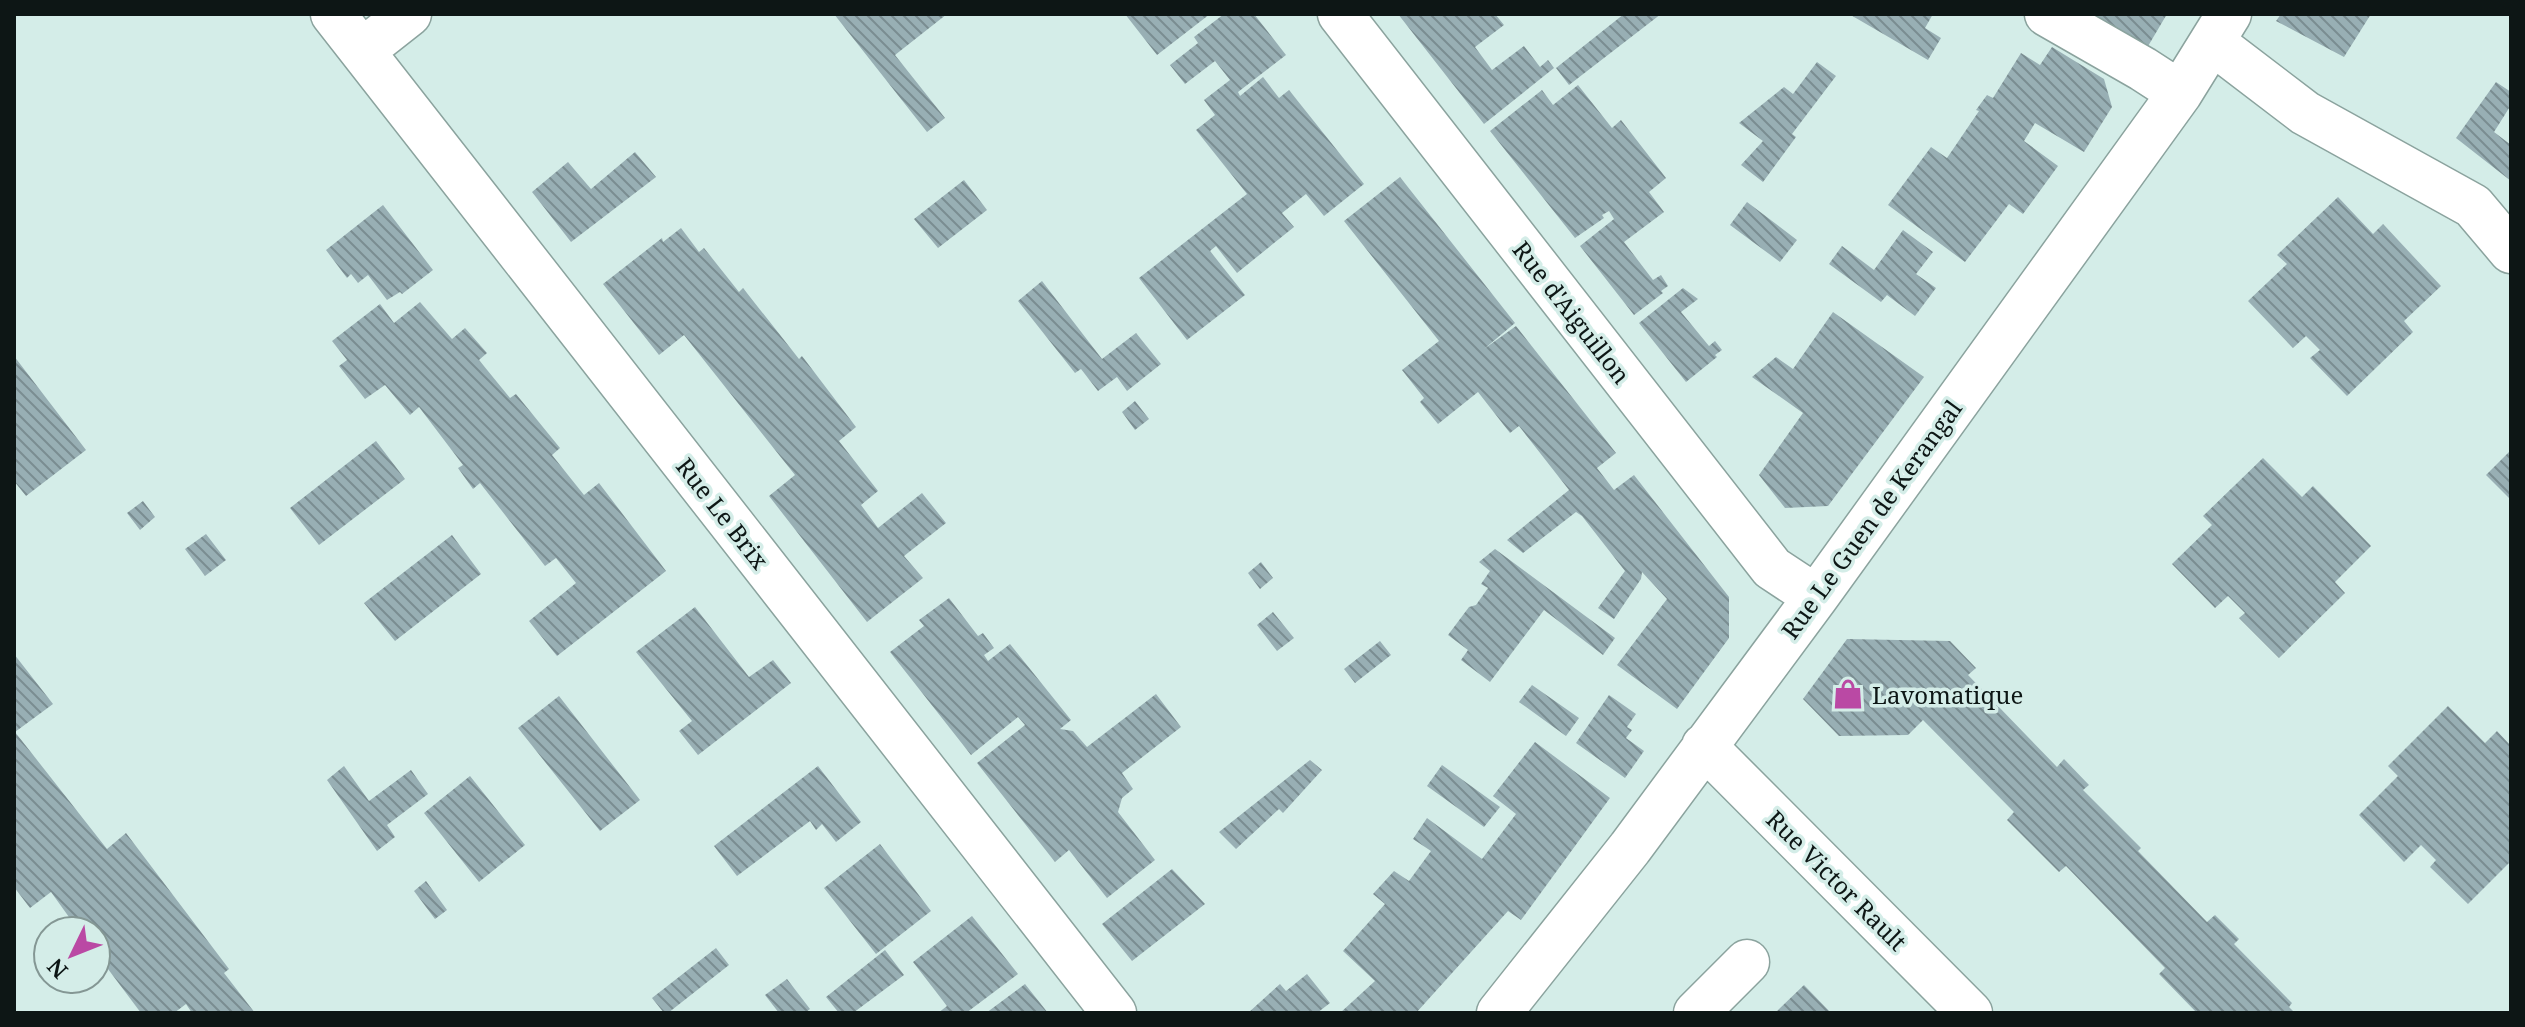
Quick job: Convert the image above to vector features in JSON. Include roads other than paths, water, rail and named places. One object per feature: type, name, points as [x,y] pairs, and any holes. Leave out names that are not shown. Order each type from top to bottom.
[{"type":"street","name":"Rue Le Brix","points":[[333,14],[1114,1013]]},
{"type":"street","points":[[362,51],[409,14]]},
{"type":"street","name":"Rue d'Aiguillon","points":[[1340,14],[1772,568],[1816,597]]},
{"type":"street","points":[[2047,14],[2180,93]]},
{"type":"street","points":[[2221,28],[2305,113],[2473,206],[2511,251]]},
{"type":"street","name":"Rue Le Guen de Kerangal","points":[[1499,1013],[1630,848],[1816,597],[2180,93],[2221,28]]},
{"type":"street","name":"Rue Victor Rault","points":[[1704,746],[1970,1013]]},
{"type":"street","points":[[1696,1013],[1747,962]]},
{"type":"place","name":"Lavomatique","points":[[1848,694]]}]
